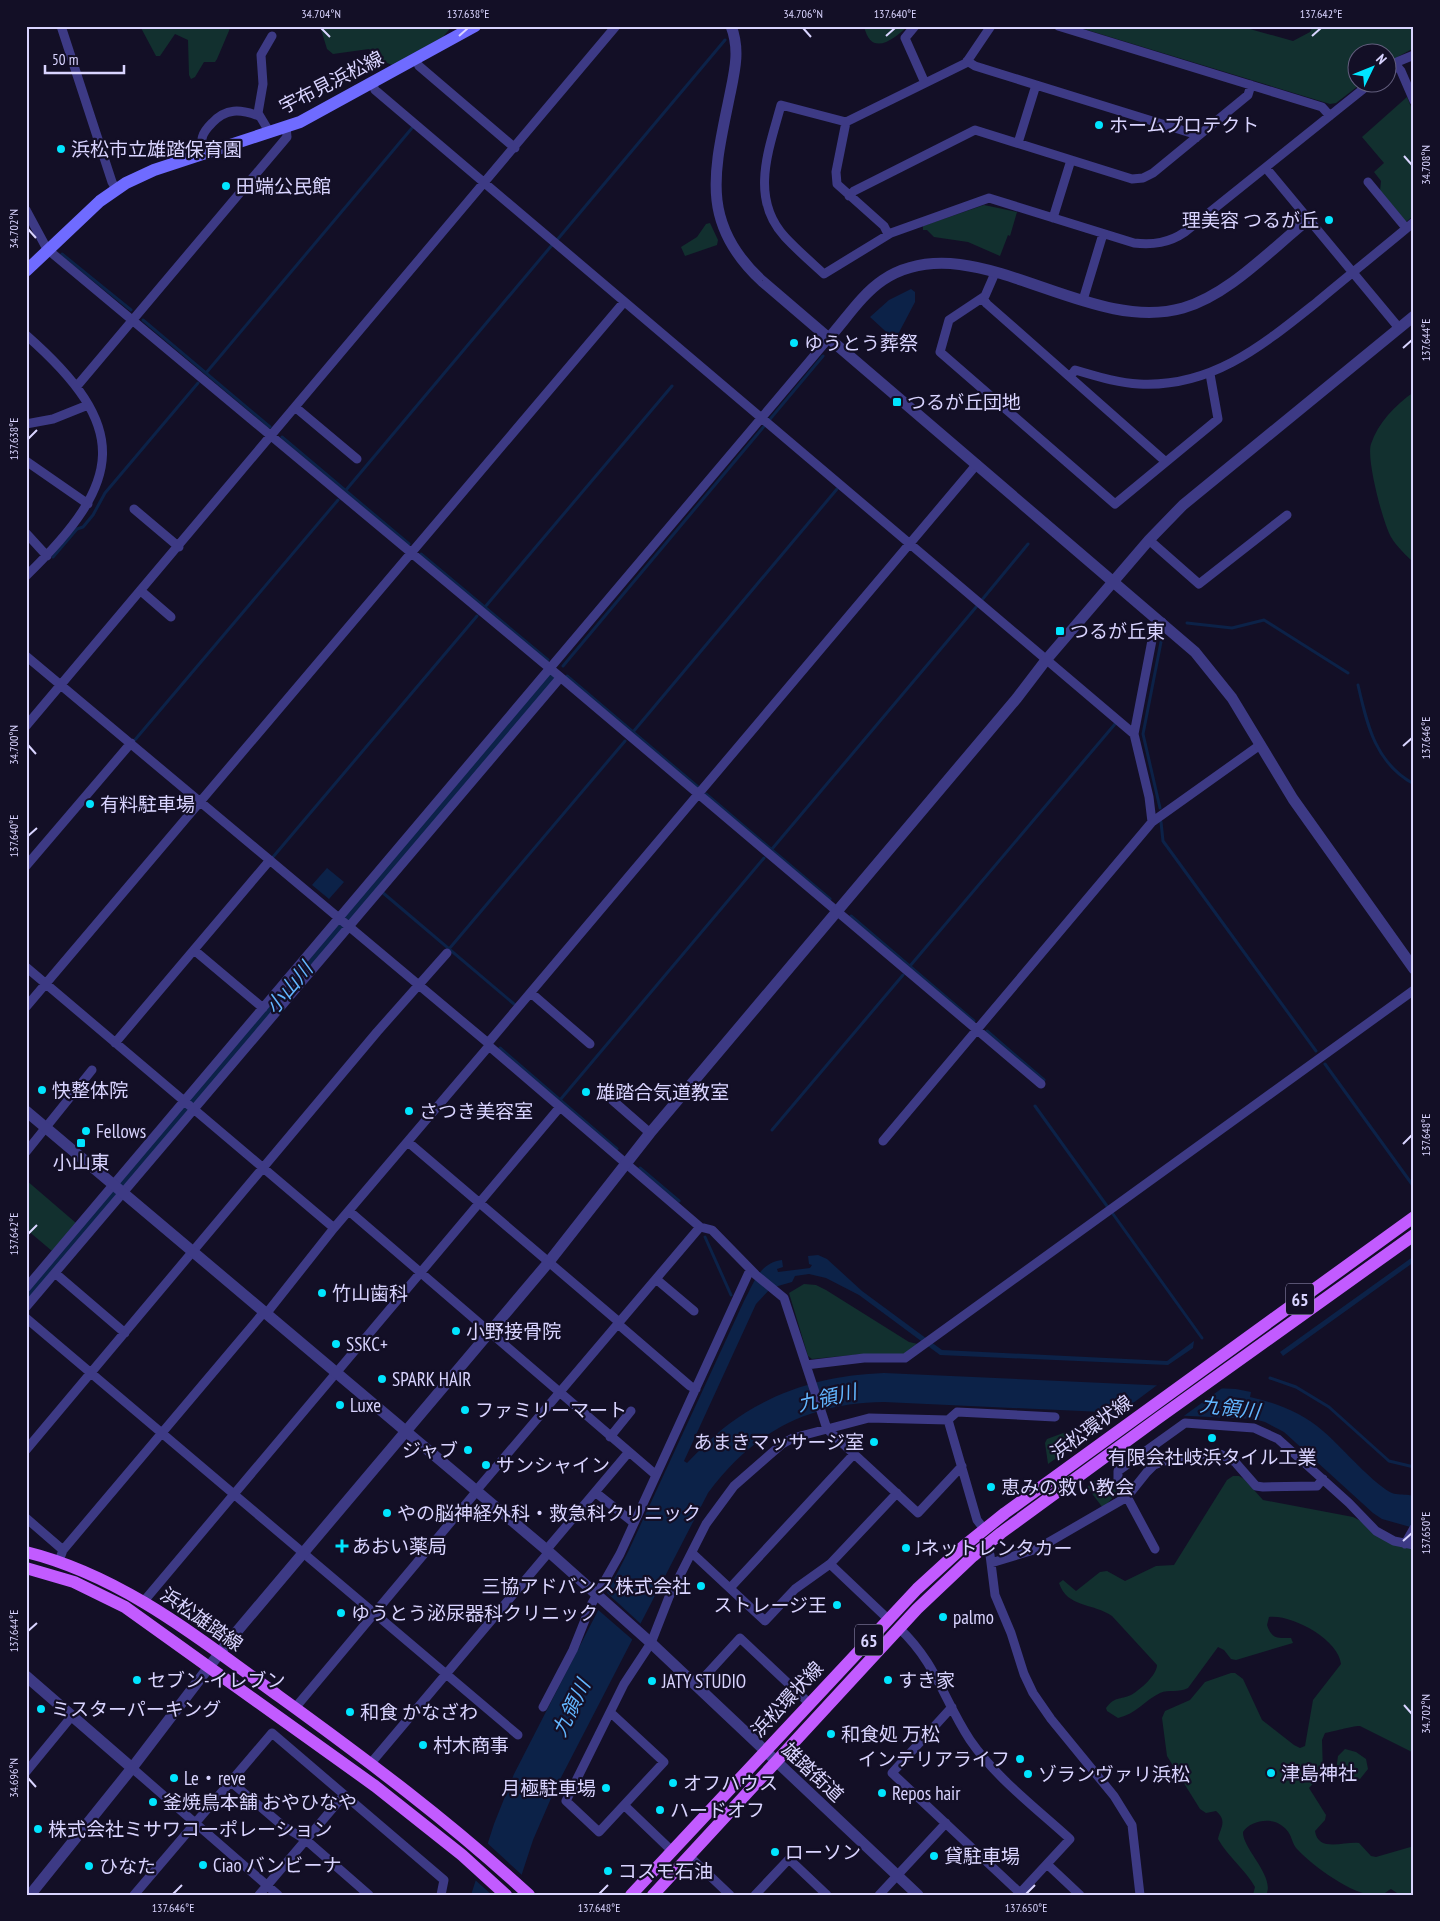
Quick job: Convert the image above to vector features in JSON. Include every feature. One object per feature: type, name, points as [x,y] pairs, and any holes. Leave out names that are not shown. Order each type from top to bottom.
[{"type":"main road","name":"宇布見浜松線","points":[[26,271],[116,189],[144,174],[310,118],[415,59],[458,31],[475,26]]},
{"type":"main road","name":"浜松環状線","points":[[631,1895],[764,1750],[932,1574],[984,1529],[1414,1217]]},
{"type":"main road","name":"浜松環状線","points":[[653,1895],[898,1628],[983,1547],[1208,1382],[1414,1235]]},
{"type":"main road","name":"浜松雄踏線","points":[[26,1552],[61,1555],[144,1601],[371,1763],[480,1850],[526,1892]]},
{"type":"main road","name":"浜松雄踏線","points":[[26,1568],[62,1578],[114,1600],[362,1777],[475,1866],[506,1895]]},
{"type":"street","points":[[61,26],[112,182],[116,189]]},
{"type":"street","points":[[26,726],[616,26]]},
{"type":"street","points":[[731,26],[736,47],[736,66],[718,153],[715,181],[722,223],[734,249],[751,271],[1195,652],[1221,682],[1302,812],[1414,969]]},
{"type":"street","points":[[916,26],[905,38],[925,83]]},
{"type":"street","points":[[991,26],[967,61],[846,122],[781,105],[764,173],[768,207],[784,237],[824,274],[888,234],[989,198],[1134,243],[1151,244],[1169,241],[1185,232],[1360,92]]},
{"type":"street","points":[[1058,26],[1322,107],[1330,116]]},
{"type":"street","points":[[259,116],[263,84],[261,55],[272,36]]},
{"type":"street","points":[[1398,63],[1414,55]]},
{"type":"street","points":[[415,59],[419,66],[515,148]]},
{"type":"street","points":[[967,61],[975,66],[1191,133],[1196,138]]},
{"type":"street","points":[[1398,68],[1414,101]]},
{"type":"street","points":[[372,83],[375,90],[1134,734]]},
{"type":"street","points":[[1018,143],[1036,85]]},
{"type":"street","points":[[849,196],[854,190],[975,130],[1132,179],[1143,178],[1153,173],[1248,95],[1251,85]]},
{"type":"street","points":[[204,154],[201,143],[202,134],[223,113],[241,111],[259,116],[267,125],[270,133]]},
{"type":"street","points":[[846,122],[835,178],[837,184],[884,226],[888,234]]},
{"type":"street","points":[[77,386],[287,137],[286,127]]},
{"type":"street","points":[[1053,218],[1071,160]]},
{"type":"street","points":[[1266,168],[1400,328]]},
{"type":"street","points":[[1368,182],[1406,228]]},
{"type":"street","points":[[26,210],[48,249],[412,553],[1041,1084]]},
{"type":"street","points":[[441,810],[551,670],[765,422],[829,338],[872,289],[902,270],[924,263],[948,262],[995,273],[1117,310],[1143,313],[1169,311],[1195,304],[1229,284],[1309,219]]},
{"type":"street","points":[[1070,377],[1076,370],[1120,382],[1156,384],[1193,379],[1210,374],[1239,361],[1265,344],[1414,222]]},
{"type":"street","points":[[1083,300],[1104,234]]},
{"type":"street","points":[[995,273],[982,298],[949,320],[940,352],[1115,504],[1218,420],[1210,374]]},
{"type":"street","points":[[982,298],[986,304],[1166,462]]},
{"type":"street","points":[[26,1008],[624,302]]},
{"type":"street","points":[[30,1895],[220,1654],[548,1263],[650,1133],[1018,698],[1046,660],[1149,540],[1183,505],[1414,316]]},
{"type":"street","points":[[26,336],[77,386],[98,424],[103,443],[101,469],[88,504],[64,537],[26,576]]},
{"type":"street","points":[[26,424],[53,419],[88,405]]},
{"type":"street","points":[[296,407],[357,459]]},
{"type":"street","points":[[26,461],[88,504]]},
{"type":"street","points":[[26,1518],[61,1555],[977,464]]},
{"type":"street","points":[[134,509],[178,547]]},
{"type":"street","points":[[1149,540],[1199,584],[1287,515]]},
{"type":"street","points":[[26,533],[47,556]]},
{"type":"street","points":[[141,591],[172,617]]},
{"type":"street","points":[[1152,822],[1149,797],[1134,734],[1153,635],[1162,622]]},
{"type":"street","points":[[26,656],[420,985],[700,1228],[712,1230],[753,1272],[779,1293],[788,1303],[809,1376],[827,1429],[918,1513],[962,1466]]},
{"type":"street","points":[[26,1307],[55,1273],[118,1189],[190,1104],[441,810],[560,678]]},
{"type":"street","points":[[26,866],[131,743]]},
{"type":"street","points":[[884,1141],[1152,822],[1260,745]]},
{"type":"street","points":[[115,1043],[270,860]]},
{"type":"street","points":[[194,950],[263,1008]]},
{"type":"street","points":[[26,1450],[377,1032],[447,953]]},
{"type":"street","points":[[26,1288],[118,1189],[190,1104],[263,1008],[317,956]]},
{"type":"street","points":[[26,967],[190,1104],[334,1228]]},
{"type":"street","points":[[806,1365],[864,1358],[905,1358],[1414,990]]},
{"type":"street","points":[[531,993],[590,1044]]},
{"type":"street","points":[[26,1152],[92,1070]]},
{"type":"street","points":[[603,1092],[650,1133]]},
{"type":"street","points":[[144,1601],[334,1372],[560,1106]]},
{"type":"street","name":"雄踏街道","points":[[26,1111],[476,1492],[548,1550],[651,1643],[918,1895]]},
{"type":"street","points":[[408,1142],[690,1386],[696,1389]]},
{"type":"street","points":[[349,1211],[628,1453],[656,1475]]},
{"type":"street","points":[[295,1708],[700,1228]]},
{"type":"street","points":[[543,1707],[620,1554],[696,1389],[753,1272]]},
{"type":"street","points":[[55,1273],[125,1333]]},
{"type":"street","points":[[656,1279],[694,1311]]},
{"type":"street","points":[[26,1318],[518,1735]]},
{"type":"street","points":[[610,1437],[631,1411]]},
{"type":"street","points":[[610,1712],[664,1762],[599,1832],[566,1801],[610,1712],[624,1684],[651,1643],[669,1597],[714,1511],[746,1475],[787,1440],[869,1418],[948,1420],[956,1412],[1055,1417]]},
{"type":"street","points":[[948,1420],[977,1520],[984,1529]]},
{"type":"street","points":[[1155,1549],[1118,1480],[1118,1471],[1175,1428],[1185,1423],[1262,1430],[1278,1439],[1323,1479],[1376,1531],[1388,1539],[1410,1544],[1412,1531]]},
{"type":"street","points":[[371,1763],[628,1453]]},
{"type":"street","points":[[991,1563],[1001,1562],[1037,1549],[1127,1497],[1154,1465],[1164,1461],[1209,1453],[1228,1456],[1256,1486],[1317,1486],[1323,1479]]},
{"type":"street","points":[[730,1588],[854,1454]]},
{"type":"street","points":[[595,1492],[634,1523]]},
{"type":"street","points":[[692,1553],[766,1621],[795,1589],[830,1564],[896,1493]]},
{"type":"street","points":[[983,1547],[990,1555],[995,1595],[1011,1633],[1024,1674],[1033,1693],[1051,1720],[1114,1796],[1132,1825],[1140,1895]]},
{"type":"street","points":[[830,1564],[888,1619]]},
{"type":"street","points":[[898,1628],[930,1665],[964,1731],[982,1755],[1070,1839],[1020,1893],[892,1773],[952,1708]]},
{"type":"street","points":[[696,1686],[740,1638],[809,1703]]},
{"type":"street","points":[[26,1676],[278,1895]]},
{"type":"street","points":[[26,1771],[72,1716]]},
{"type":"street","points":[[134,1895],[272,1733],[444,1880],[441,1895]]},
{"type":"street","points":[[231,1782],[283,1826],[306,1840],[370,1895]]},
{"type":"street","points":[[259,1895],[344,1795]]},
{"type":"street","points":[[624,1805],[672,1851]]},
{"type":"street","points":[[879,1895],[946,1823]]},
{"type":"street","points":[[689,1856],[730,1895]]},
{"type":"street","points":[[756,1895],[788,1859],[827,1895]]},
{"type":"street","points":[[1047,1864],[1080,1895]]},
{"type":"green space","points":[[140,26],[231,26],[215,62],[204,62],[195,77],[191,79],[189,75],[188,40],[175,34],[160,56],[156,56]]},
{"type":"green space","points":[[320,26],[452,26],[443,37],[392,65],[385,62],[369,49],[333,54],[327,49]]},
{"type":"green space","points":[[864,26],[908,26],[890,40],[877,43],[867,36]]},
{"type":"green space","points":[[1074,26],[1239,26],[1293,41],[1310,32],[1313,26],[1414,26],[1414,48],[1398,57],[1398,42],[1348,42],[1348,92],[1350,92],[1336,103],[1330,104]]},
{"type":"green space","points":[[1407,97],[1414,114],[1414,215],[1406,222],[1380,191],[1381,181],[1374,172],[1384,163],[1362,137]]},
{"type":"green space","points":[[984,205],[1017,212],[1010,236],[1008,235],[1000,256],[968,242],[934,237],[927,230],[923,230],[923,226]]},
{"type":"green space","points":[[710,223],[718,240],[717,245],[685,256],[681,247],[697,237],[706,224]]},
{"type":"green space","points":[[1414,392],[1414,563],[1396,544],[1388,530],[1376,491],[1370,452],[1374,436],[1383,422],[1400,403]]},
{"type":"green space","points":[[26,1180],[76,1223],[52,1251],[26,1229]]},
{"type":"green space","points":[[804,1284],[816,1285],[826,1290],[909,1342],[918,1344],[904,1354],[863,1354],[812,1359],[808,1356],[789,1293]]},
{"type":"green space","points":[[1066,1432],[1073,1433],[1083,1439],[1048,1464],[1045,1443],[1047,1439]]},
{"type":"green space","points":[[1101,1476],[1118,1492],[1103,1508],[1087,1487]]},
{"type":"green space","points":[[1233,1476],[1239,1476],[1244,1479],[1263,1500],[1353,1517],[1414,1548],[1414,1753],[1360,1726],[1325,1733],[1322,1740],[1323,1773],[1309,1788],[1326,1815],[1325,1820],[1315,1831],[1317,1838],[1321,1842],[1333,1845],[1359,1843],[1371,1856],[1376,1857],[1414,1846],[1414,1895],[1400,1895],[1391,1889],[1381,1895],[1371,1895],[1349,1887],[1325,1873],[1305,1857],[1281,1825],[1271,1821],[1260,1821],[1250,1825],[1243,1832],[1244,1839],[1263,1871],[1268,1888],[1266,1895],[1253,1895],[1255,1887],[1218,1839],[1222,1818],[1216,1811],[1206,1813],[1200,1809],[1167,1756],[1162,1718],[1165,1711],[1190,1700],[1205,1682],[1231,1673],[1235,1673],[1243,1679],[1262,1720],[1294,1745],[1300,1748],[1305,1746],[1313,1700],[1341,1664],[1332,1646],[1313,1630],[1290,1620],[1269,1617],[1267,1625],[1273,1636],[1291,1638],[1293,1643],[1236,1660],[1231,1659],[1224,1650],[1218,1647],[1188,1688],[1160,1693],[1130,1713],[1118,1718],[1107,1711],[1106,1708],[1112,1702],[1131,1695],[1143,1686],[1151,1678],[1157,1665],[1112,1616],[1068,1597],[1059,1583],[1063,1580],[1076,1591],[1100,1572],[1107,1571],[1125,1581],[1156,1566],[1174,1565],[1227,1480]]},
{"type":"green space","points":[[1345,1749],[1356,1752],[1366,1759],[1368,1769],[1360,1779],[1346,1778],[1336,1771],[1338,1756]]},
{"type":"water","points":[[911,289],[915,292],[915,302],[895,340],[870,317],[889,300]]},
{"type":"water","points":[[327,868],[344,882],[329,899],[312,885]]},
{"type":"water","name":"九領川","points":[[818,1255],[827,1259],[862,1291],[942,1350],[1167,1361],[1194,1341],[1193,1348],[1168,1365],[940,1355],[859,1295],[826,1278],[809,1274],[795,1276],[792,1282],[771,1288],[756,1304],[684,1461],[687,1463],[723,1429],[746,1412],[764,1402],[802,1386],[863,1374],[884,1373],[1236,1389],[1251,1392],[1250,1397],[1270,1402],[1307,1419],[1330,1437],[1380,1485],[1396,1494],[1414,1496],[1414,1528],[1382,1519],[1373,1513],[1284,1432],[1265,1422],[1254,1419],[884,1402],[831,1408],[807,1415],[784,1425],[763,1438],[725,1472],[708,1493],[553,1793],[555,1794],[552,1796],[533,1840],[515,1895],[471,1895],[494,1824],[514,1774],[628,1552],[754,1281],[768,1265],[774,1262],[782,1260],[783,1267],[777,1269],[778,1272],[810,1268],[812,1265],[809,1264],[808,1256]]},
{"type":"water","points":[[1414,1256],[1414,1262],[1283,1356],[1280,1352]]},
{"type":"pier","points":[[1160,1383],[1225,1386],[1181,1418],[1117,1415]]},
{"type":"pier","points":[[605,1591],[642,1625],[634,1641],[596,1608]]},
{"type":"pier","points":[[485,1841],[523,1876],[517,1895],[492,1895],[473,1878]]},
{"type":"waterway","points":[[557,240],[725,40]]},
{"type":"waterway","points":[[206,373],[412,128]]},
{"type":"waterway","points":[[346,490],[552,245]]},
{"type":"waterway","points":[[62,254],[131,310]]},
{"type":"waterway","points":[[143,320],[270,427]]},
{"type":"waterway","points":[[563,666],[823,356]]},
{"type":"waterway","points":[[53,557],[77,529],[83,527],[93,515],[105,493],[198,383]]},
{"type":"waterway","points":[[485,607],[672,386]]},
{"type":"waterway","points":[[282,437],[409,544]]},
{"type":"waterway","points":[[633,732],[837,489]]},
{"type":"waterway","points":[[134,741],[338,500]]},
{"type":"waterway","points":[[981,601],[1028,544]]},
{"type":"waterway","points":[[421,554],[548,660]]},
{"type":"waterway","points":[[772,849],[977,606]]},
{"type":"waterway","points":[[273,857],[477,616]]},
{"type":"waterway","points":[[1187,623],[1232,628],[1264,620],[1348,673]]},
{"type":"waterway","points":[[1160,808],[1143,734],[1161,642]]},
{"type":"waterway","points":[[567,676],[698,787]]},
{"type":"waterway","name":"小山川","points":[[26,1298],[552,678]]},
{"type":"waterway","points":[[1358,685],[1369,728],[1382,754],[1390,765],[1414,784]]},
{"type":"waterway","points":[[910,966],[1115,724]]},
{"type":"waterway","points":[[449,949],[625,741]]},
{"type":"waterway","points":[[706,794],[830,899]]},
{"type":"waterway","points":[[1161,822],[1163,841],[1316,1051]]},
{"type":"waterway","points":[[560,1100],[764,858]]},
{"type":"waterway","points":[[382,892],[514,1004]]},
{"type":"waterway","points":[[851,916],[974,1021]]},
{"type":"waterway","points":[[772,1130],[903,975]]},
{"type":"waterway","points":[[987,1031],[1044,1080]]},
{"type":"waterway","points":[[500,1048],[617,1149]]},
{"type":"waterway","points":[[1325,1064],[1414,1187]]},
{"type":"waterway","points":[[1035,1106],[1107,1206]]},
{"type":"waterway","points":[[640,1168],[679,1201]]},
{"type":"waterway","points":[[1113,1214],[1202,1338]]},
{"type":"waterway","points":[[705,1237],[731,1295]]},
{"type":"waterway","points":[[1270,1378],[1296,1387],[1329,1407],[1389,1461],[1414,1467]]},
{"type":"place","name":"ホームプロテクト","points":[[1099,125]]},
{"type":"place","name":"浜松市立雄踏保育園","points":[[61,149]]},
{"type":"place","name":"田端公民館","points":[[226,186]]},
{"type":"place","name":"理美容 つるが丘","points":[[1329,220]]},
{"type":"place","name":"ゆうとう葬祭","points":[[794,343]]},
{"type":"place","name":"つるが丘団地","points":[[897,402]]},
{"type":"place","name":"つるが丘東","points":[[1060,631]]},
{"type":"place","name":"有料駐車場","points":[[90,804]]},
{"type":"place","name":"快整体院","points":[[42,1090]]},
{"type":"place","name":"雄踏合気道教室","points":[[586,1092]]},
{"type":"place","name":"さつき美容室","points":[[409,1111]]},
{"type":"place","name":"Fellows","points":[[86,1131]]},
{"type":"place","name":"小山東","points":[[81,1143]]},
{"type":"place","name":"竹山歯科","points":[[322,1293]]},
{"type":"place","name":"小野接骨院","points":[[456,1331]]},
{"type":"place","name":"SSKC+","points":[[336,1344]]},
{"type":"place","name":"SPARK HAIR","points":[[382,1379]]},
{"type":"place","name":"Luxe","points":[[340,1405]]},
{"type":"place","name":"ファミリーマート","points":[[465,1410]]},
{"type":"place","name":"有限会社岐浜タイル工業","points":[[1212,1438]]},
{"type":"place","name":"あまきマッサージ室","points":[[874,1442]]},
{"type":"place","name":"ジャブ","points":[[468,1450]]},
{"type":"place","name":"サンシャイン","points":[[486,1465]]},
{"type":"place","name":"恵みの救い教会","points":[[991,1487]]},
{"type":"place","name":"やの脳神経外科・救急科クリニック","points":[[387,1513]]},
{"type":"place","name":"あおい薬局","points":[[342,1546]]},
{"type":"place","name":"Jネットレンタカー","points":[[906,1548]]},
{"type":"place","name":"三協アドバンス株式会社","points":[[701,1586]]},
{"type":"place","name":"ストレージ王","points":[[837,1605]]},
{"type":"place","name":"ゆうとう泌尿器科クリニック","points":[[341,1613]]},
{"type":"place","name":"palmo","points":[[943,1617]]},
{"type":"place","name":"セブン-イレブン","points":[[137,1680]]},
{"type":"place","name":"すき家","points":[[888,1680]]},
{"type":"place","name":"JATY STUDIO","points":[[652,1681]]},
{"type":"place","name":"ミスターパーキング","points":[[41,1709]]},
{"type":"place","name":"和食 かなざわ","points":[[350,1712]]},
{"type":"place","name":"和食処 万松","points":[[831,1734]]},
{"type":"place","name":"村木商事","points":[[423,1745]]},
{"type":"place","name":"インテリアライフ","points":[[1020,1759]]},
{"type":"place","name":"津島神社","points":[[1271,1773]]},
{"type":"place","name":"ゾランヴァリ浜松","points":[[1028,1774]]},
{"type":"place","name":"Le・reve","points":[[174,1778]]},
{"type":"place","name":"オフハウス","points":[[673,1783]]},
{"type":"place","name":"月極駐車場","points":[[606,1788]]},
{"type":"place","name":"Repos hair","points":[[882,1793]]},
{"type":"place","name":"釜焼鳥本舗 おやひなや","points":[[153,1802]]},
{"type":"place","name":"ハードオフ","points":[[660,1810]]},
{"type":"place","name":"株式会社ミサワコーポレーション","points":[[38,1829]]},
{"type":"place","name":"ローソン","points":[[775,1852]]},
{"type":"place","name":"貸駐車場","points":[[934,1856]]},
{"type":"place","name":"Ciao バンビーナ","points":[[203,1865]]},
{"type":"place","name":"ひなた","points":[[89,1866]]},
{"type":"place","name":"コスモ石油","points":[[608,1871]]}]
